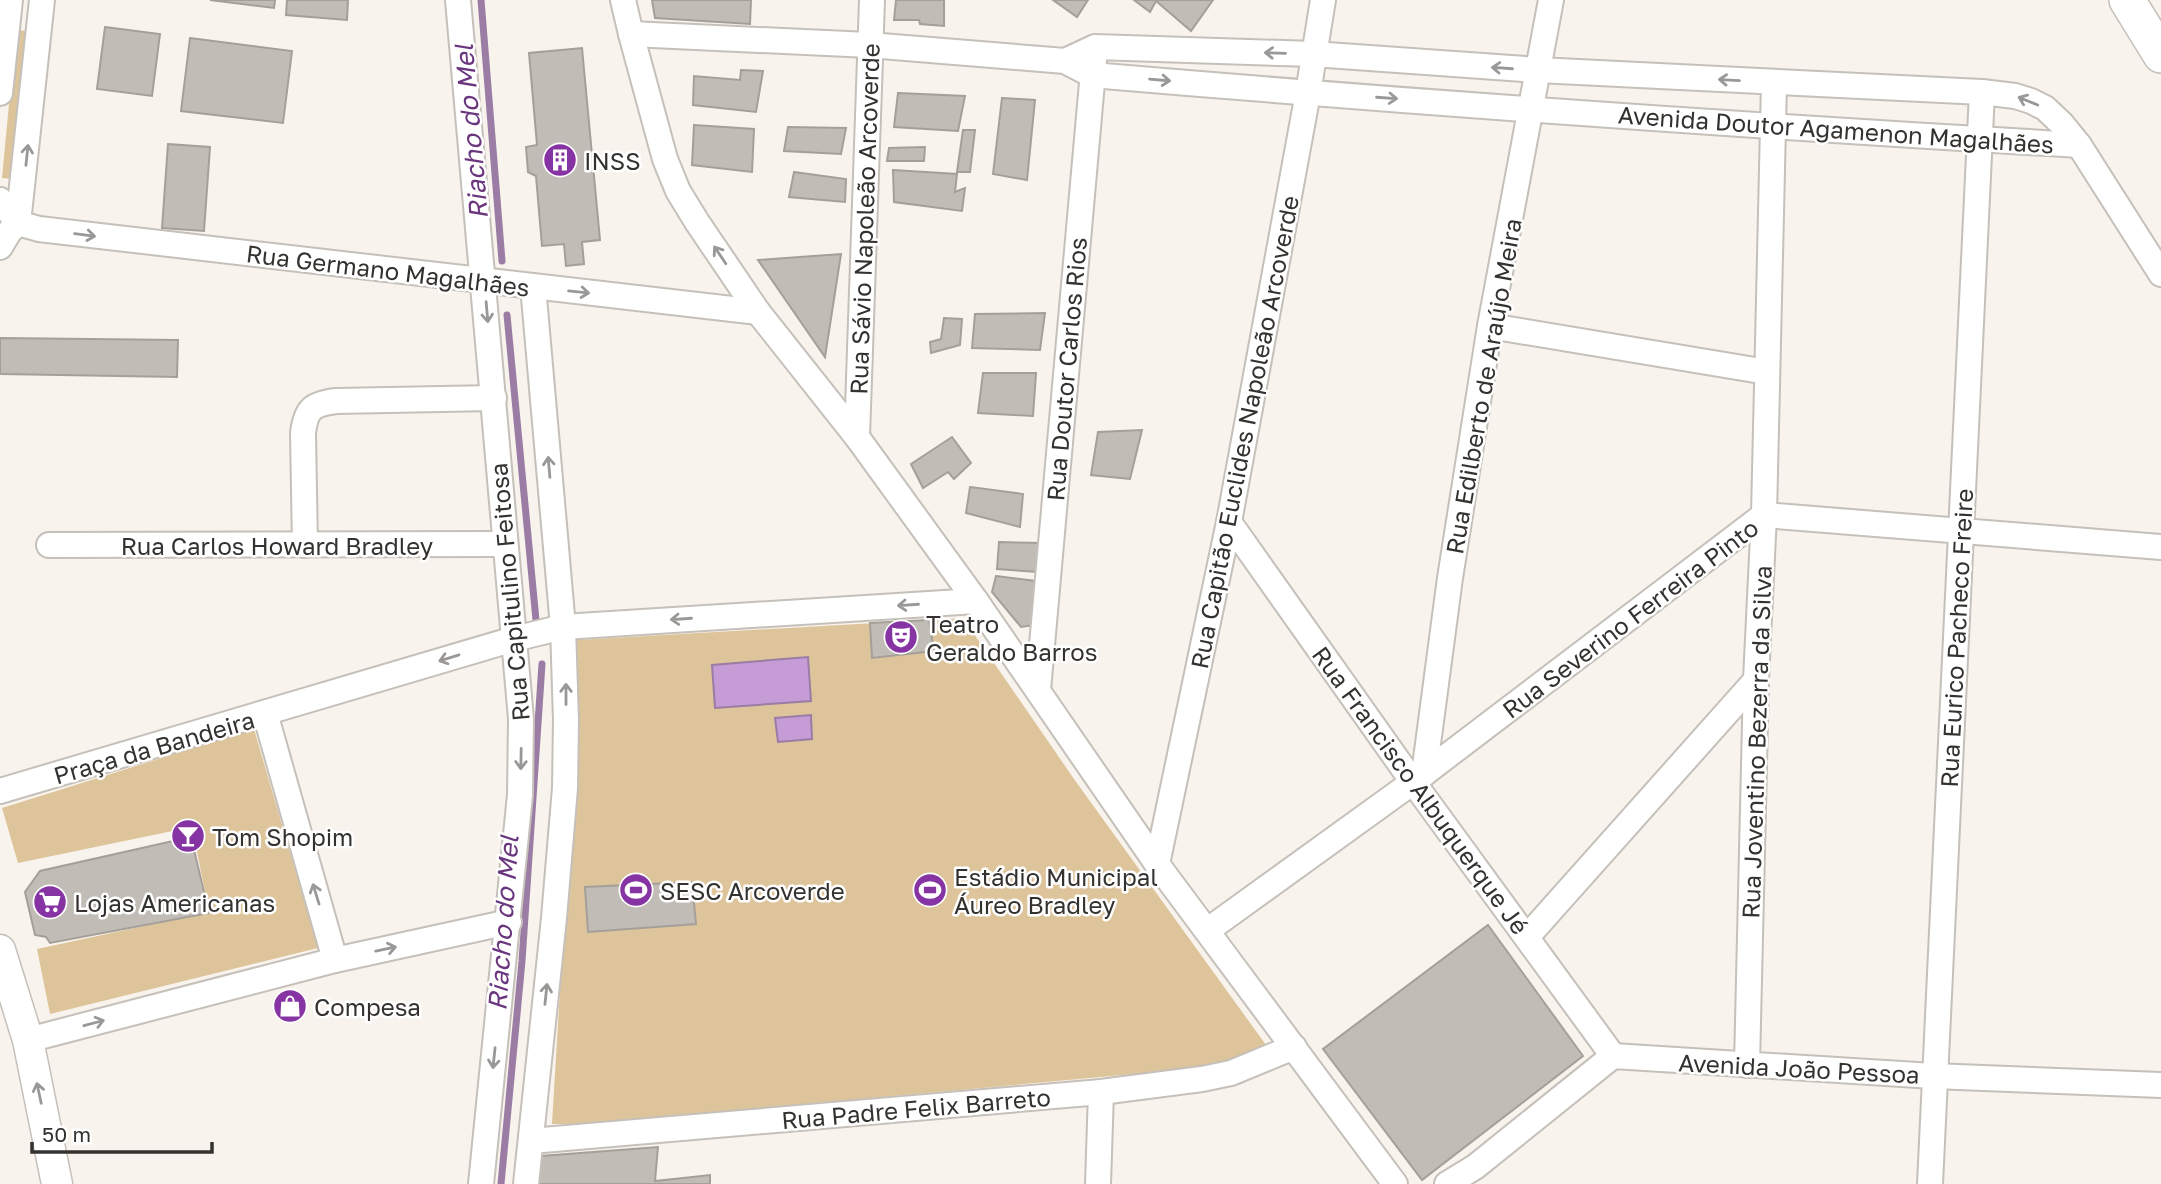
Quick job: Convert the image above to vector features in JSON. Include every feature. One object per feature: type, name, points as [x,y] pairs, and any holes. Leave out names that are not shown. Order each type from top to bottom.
[{"type":"highway","points":[[2127,0],[2161,55]]},
{"type":"main road","points":[[0,950],[28,1040],[57,1184]]},
{"type":"street","name":"Rua Capitulino Feitosa","points":[[458,0],[494,398],[521,756],[509,922],[481,1184]]},
{"type":"street","points":[[624,0],[665,159],[678,191],[758,312],[857,437],[976,601],[1157,864],[1395,1184]]},
{"type":"street","name":"Rua Sávio Napoleão Arcoverde","points":[[857,437],[872,0]]},
{"type":"street","name":"Rua Capitão Euclides Napoleão Arcoverde","points":[[1157,864],[1229,522],[1323,0]]},
{"type":"street","name":"Rua Edilberto de Araújo Meira","points":[[1419,778],[1490,326],[1552,0]]},
{"type":"street","points":[[0,93],[10,4],[42,6],[18,223],[0,247]]},
{"type":"street","name":"Avenida Doutor Agamenon Magalhães","points":[[631,34],[869,45],[1065,61],[1092,75],[1308,93],[2079,145]]},
{"type":"street","name":"Avenida Doutor Agamenon Magalhães","points":[[1065,61],[1095,47],[1313,54],[1538,70],[1982,92],[2015,96],[2045,108],[2079,145]]},
{"type":"street","name":"Rua Doutor Carlos Rios","points":[[1038,690],[1095,47]]},
{"type":"street","name":"Rua Joventino Bezerra da Silva","points":[[1747,1065],[1756,680],[1765,515],[1774,83]]},
{"type":"street","name":"Rua Eurico Pacheco Freire","points":[[1930,1184],[1933,1076],[1982,92]]},
{"type":"street","points":[[2079,145],[2161,274]]},
{"type":"street","points":[[0,200],[18,223]]},
{"type":"street","name":"Rua Germano Magalhães","points":[[18,223],[39,229],[758,312]]},
{"type":"street","name":"Rua Capitulino Feitosa","points":[[526,1184],[565,788],[566,673],[533,286]]},
{"type":"street","points":[[1490,326],[1767,372]]},
{"type":"street","points":[[305,545],[303,433],[310,409],[336,401],[494,398]]},
{"type":"street","name":"Rua Severino Ferreira Pinto","points":[[1208,930],[1419,778],[1765,515],[2161,547]]},
{"type":"street","name":"Rua Francisco Albuquerque Jé","points":[[1229,522],[1419,778],[1527,937],[1613,1056]]},
{"type":"street","name":"Rua Carlos Howard Bradley","points":[[49,545],[505,544]]},
{"type":"street","points":[[265,713],[563,627],[976,601]]},
{"type":"street","points":[[1527,937],[1756,680]]},
{"type":"street","name":"Praça da Bandeira","points":[[0,792],[265,713],[335,960]]},
{"type":"street","points":[[28,1040],[335,960],[509,922]]},
{"type":"street","name":"Rua Padre Felix Barreto","points":[[531,1141],[1101,1092],[1231,1073],[1294,1047]]},
{"type":"street","points":[[1447,1184],[1472,1175],[1613,1056]]},
{"type":"street","name":"Avenida João Pessoa","points":[[1613,1056],[1933,1076],[2161,1085]]},
{"type":"street","points":[[1098,1184],[1101,1092]]},
{"type":"shaded area","points":[[16,30],[27,31],[13,179],[2,178]]},
{"type":"shaded area","points":[[963,618],[1074,779],[1266,1045],[1221,1066],[589,1124],[552,1124],[577,706],[577,640]]},
{"type":"shaded area","points":[[808,657],[811,701],[715,708],[712,665]]},
{"type":"shaded area","points":[[811,715],[812,739],[778,742],[775,718]]},
{"type":"shaded area","points":[[254,729],[318,948],[50,1014],[37,949],[209,912],[192,827],[18,863],[2,808]]},
{"type":"building","points":[[210,0],[275,0],[274,8]]},
{"type":"building","points":[[287,0],[348,0],[347,20],[286,15]]},
{"type":"building","points":[[652,0],[751,0],[750,24],[655,18]]},
{"type":"building","points":[[896,0],[944,0],[944,26],[920,24],[919,20],[894,20]]},
{"type":"building","points":[[1053,0],[1088,0],[1077,17]]},
{"type":"building","points":[[1134,0],[1213,0],[1191,31],[1156,1],[1150,12]]},
{"type":"building","points":[[105,27],[160,34],[152,96],[97,89]]},
{"type":"building","points":[[190,38],[292,51],[283,123],[181,111]]},
{"type":"building","name":"INSS","points":[[582,48],[600,240],[582,242],[584,264],[566,266],[564,244],[542,246],[536,176],[528,172],[526,147],[537,145],[529,53]]},
{"type":"building","points":[[741,70],[763,71],[756,112],[693,105],[694,76],[740,80]]},
{"type":"building","points":[[898,93],[965,96],[958,131],[894,127]]},
{"type":"building","points":[[1002,98],[1035,100],[1027,180],[993,174]]},
{"type":"building","points":[[694,125],[754,129],[752,172],[692,165]]},
{"type":"building","points":[[788,127],[846,128],[841,154],[784,151]]},
{"type":"building","points":[[963,130],[975,130],[970,172],[957,172]]},
{"type":"building","points":[[168,144],[210,147],[204,231],[162,228]]},
{"type":"building","points":[[925,147],[924,161],[887,161],[889,148]]},
{"type":"building","points":[[893,170],[957,174],[955,192],[965,188],[962,211],[894,202]]},
{"type":"building","points":[[794,172],[846,179],[845,202],[789,197]]},
{"type":"building","points":[[841,254],[825,357],[758,260]]},
{"type":"building","points":[[1045,313],[1040,350],[972,348],[975,314]]},
{"type":"building","points":[[944,318],[962,319],[960,345],[931,353],[930,342],[941,339]]},
{"type":"building","points":[[0,338],[178,340],[177,377],[0,374]]},
{"type":"building","points":[[983,373],[1036,373],[1033,416],[978,413]]},
{"type":"building","points":[[1142,430],[1130,479],[1091,475],[1098,432]]},
{"type":"building","points":[[952,437],[971,463],[954,479],[948,472],[923,488],[911,464]]},
{"type":"building","points":[[970,487],[1023,494],[1020,527],[966,513]]},
{"type":"building","points":[[999,542],[1041,543],[1037,572],[997,569]]},
{"type":"building","points":[[996,576],[1036,581],[1035,625],[1021,627],[992,592]]},
{"type":"building","name":"Teatro Geraldo Barros","points":[[929,620],[934,651],[872,658],[870,623]]},
{"type":"building","points":[[191,837],[209,913],[50,943],[46,937],[35,935],[25,892],[40,871]]},
{"type":"building","points":[[692,882],[696,924],[588,932],[585,887]]},
{"type":"building","points":[[1488,925],[1583,1056],[1422,1180],[1323,1049]]},
{"type":"building","points":[[658,1147],[655,1181],[710,1175],[710,1184],[538,1184],[541,1156]]},
{"type":"waterway","name":"Riacho do Mel","points":[[481,0],[502,261]]},
{"type":"waterway","name":"Riacho do Mel","points":[[507,315],[536,620]]},
{"type":"waterway","name":"Riacho do Mel","points":[[501,1184],[522,961],[542,664]]},
{"type":"place","name":"INSS","points":[[560,160]]},
{"type":"place","name":"Teatro Geraldo Barros","points":[[901,637]]},
{"type":"place","name":"Tom Shopim","points":[[188,836]]},
{"type":"place","name":"SESC Arcoverde","points":[[636,890]]},
{"type":"place","name":"Estádio Municipal Áureo Bradley","points":[[930,890]]},
{"type":"place","name":"Lojas Americanas","points":[[50,902]]},
{"type":"place","name":"Compesa","points":[[290,1006]]}]
